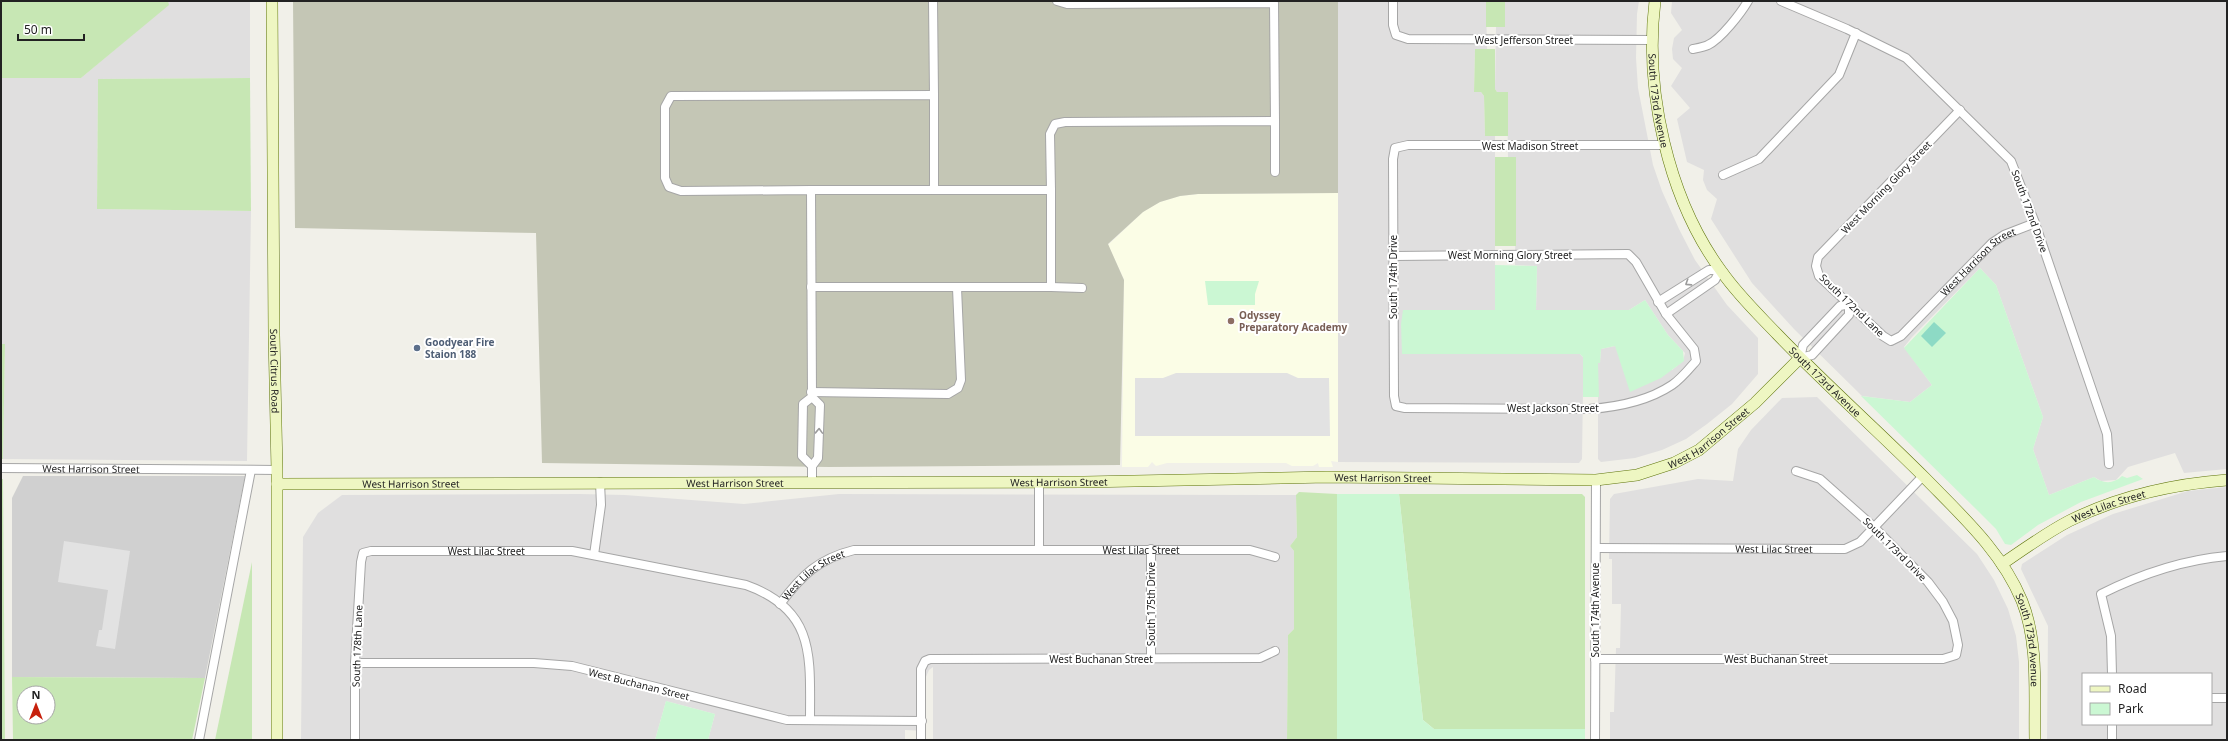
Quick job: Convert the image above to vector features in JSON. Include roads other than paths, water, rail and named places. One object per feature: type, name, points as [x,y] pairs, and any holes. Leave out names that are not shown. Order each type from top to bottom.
[{"type":"street","name":"South Citrus Road","points":[[272,1],[274,327],[277,470],[277,740]]},
{"type":"street","points":[[933,1],[934,190]]},
{"type":"street","points":[[1057,1],[1067,4],[1274,2],[1275,172]]},
{"type":"street","name":"West Jefferson Street","points":[[1393,1],[1393,25],[1396,35],[1408,39],[1653,40]]},
{"type":"street","name":"South 173rd Avenue","points":[[1655,1],[1653,62],[1659,122],[1678,185],[1698,234],[1720,270],[1739,294],[1800,358],[1968,521],[2002,564],[2022,603],[2030,629],[2034,655],[2035,740]]},
{"type":"street","points":[[1693,49],[1709,45],[1719,37],[1744,9],[1748,1]]},
{"type":"street","name":"South 172nd Drive","points":[[1781,1],[1856,33],[1906,58],[2011,161],[2035,223],[2107,434],[2109,464]]},
{"type":"street","points":[[1723,175],[1759,159],[1839,75],[1856,33]]},
{"type":"street","points":[[934,95],[671,96],[665,107],[665,178],[669,187],[681,191],[1051,190]]},
{"type":"street","name":"West Morning Glory Street","points":[[1816,266],[1818,257],[1960,110]]},
{"type":"street","points":[[1051,287],[1050,134],[1055,124],[1065,122],[1275,121]]},
{"type":"street","name":"West Madison Street","points":[[1395,148],[1408,145],[1665,146]]},
{"type":"street","name":"South 174th Drive","points":[[1395,148],[1392,159],[1394,396],[1396,406]]},
{"type":"street","points":[[811,190],[811,394],[803,404],[802,456],[812,466]]},
{"type":"street","name":"West Harrison Street","points":[[1891,341],[1900,336],[1992,243],[2004,235],[2035,223]]},
{"type":"street","name":"West Morning Glory Street","points":[[1393,256],[1628,254],[1636,262],[1658,302]]},
{"type":"street","name":"South 172nd Lane","points":[[1816,266],[1819,276],[1883,336],[1891,341]]},
{"type":"street","points":[[1709,270],[1720,270],[1715,280],[1666,314],[1658,302],[1709,270]]},
{"type":"street","points":[[811,287],[1082,288]]},
{"type":"street","points":[[811,394],[948,394],[958,388],[961,380],[958,288]]},
{"type":"street","name":"West Harrison Street","points":[[277,484],[1039,482],[1327,476],[1596,480],[1637,475],[1674,463],[1699,450],[1755,403],[1800,358],[1812,355],[1849,315],[1849,304],[1840,306],[1803,345],[1800,358]]},
{"type":"street","name":"West Jackson Street","points":[[1396,406],[1405,408],[1610,408],[1637,401],[1672,385],[1696,361],[1694,349],[1666,314]]},
{"type":"street","points":[[811,394],[820,405],[818,458],[812,466],[812,482]]},
{"type":"street","name":"West Harrison Street","points":[[1,468],[277,470]]},
{"type":"street","points":[[199,740],[251,470]]},
{"type":"street","name":"South 173rd Drive","points":[[1796,471],[1820,479],[1874,527],[1923,577],[1943,602],[1953,621],[1958,645],[1956,655]]},
{"type":"street","name":"West Lilac Street","points":[[1596,548],[1845,549],[1860,542],[1923,476]]},
{"type":"street","name":"South 174th Avenue","points":[[1595,740],[1596,480]]},
{"type":"street","name":"West Lilac Street","points":[[2002,564],[2069,522],[2103,507],[2136,496],[2191,484],[2227,480]]},
{"type":"street","points":[[594,555],[601,505],[600,482]]},
{"type":"street","points":[[1039,482],[1039,550]]},
{"type":"street","name":"South 175th Drive","points":[[1151,549],[1151,659]]},
{"type":"street","name":"West Lilac Street","points":[[363,553],[371,551],[572,551],[746,585],[762,591],[780,604],[799,580],[815,566],[834,555],[854,550],[1250,550],[1275,557]]},
{"type":"street","name":"South 178th Lane","points":[[356,740],[355,663],[360,562],[363,553]]},
{"type":"street","points":[[2112,673],[2111,636],[2101,594],[2135,578],[2169,566],[2205,558],[2227,556]]},
{"type":"street","points":[[780,604],[800,625],[809,651],[810,720]]},
{"type":"street","name":"West Buchanan Street","points":[[355,663],[534,663],[572,666],[757,714],[787,720],[922,721],[922,669],[925,661],[938,658],[1260,658],[1275,651]]},
{"type":"street","name":"West Buchanan Street","points":[[1595,659],[1943,659],[1956,655]]},
{"type":"street","points":[[2212,698],[2227,698]]},
{"type":"street","points":[[921,740],[922,721]]},
{"type":"street","points":[[2112,725],[2112,740]]},
{"type":"place","name":"Odyssey Preparatory Academy","points":[[1231,321]]},
{"type":"place","name":"Goodyear Fire Staion 188","points":[[417,348]]}]
